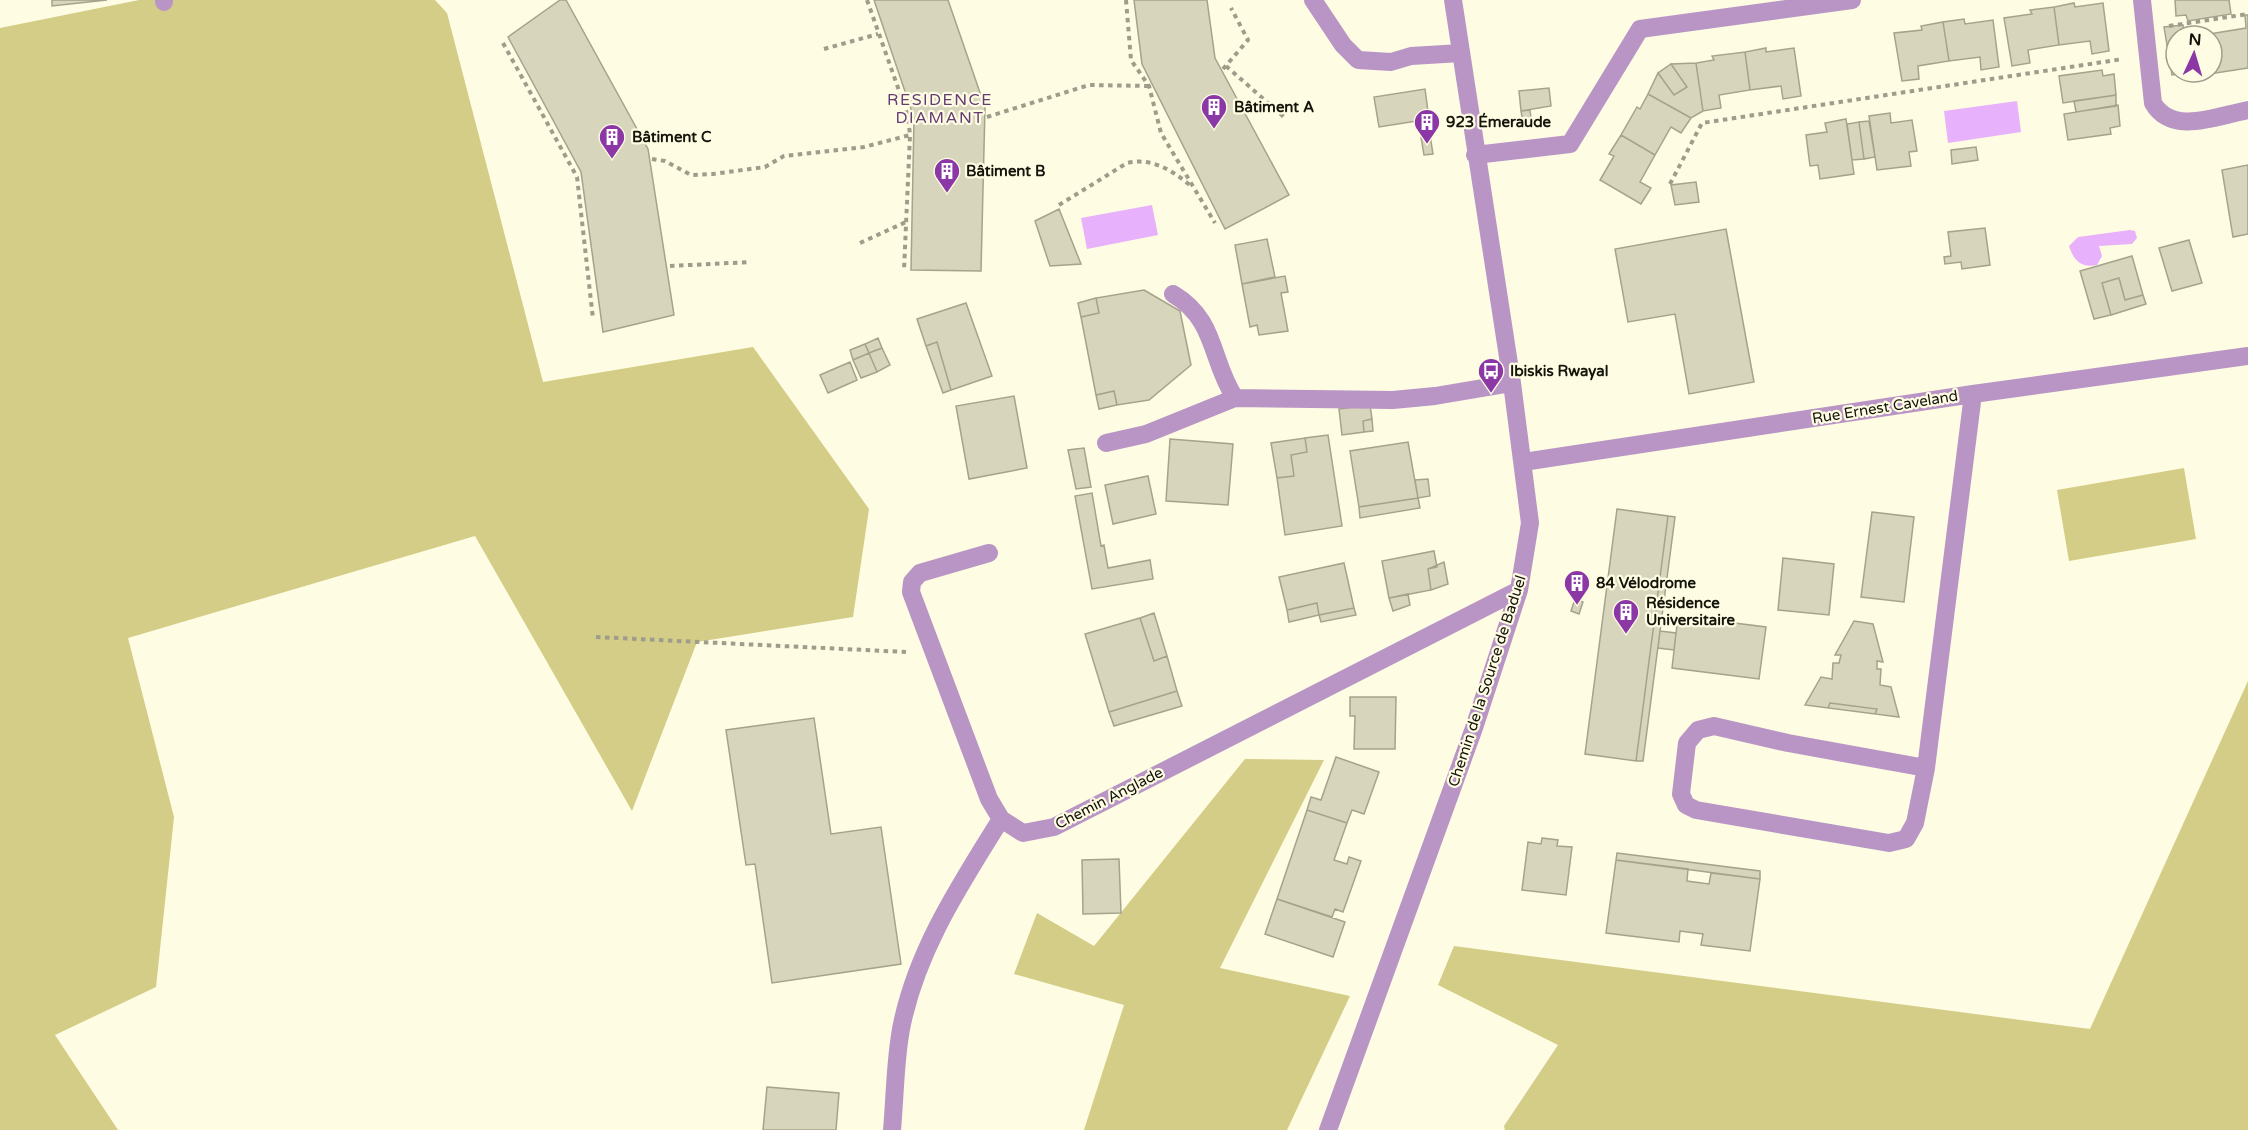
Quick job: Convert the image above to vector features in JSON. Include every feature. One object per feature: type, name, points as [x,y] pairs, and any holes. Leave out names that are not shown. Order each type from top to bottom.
[{"type":"street","points":[[1313,0],[1343,45],[1358,60],[1391,62],[1411,56],[1461,53]]},
{"type":"street","name":"Chemin de la Source de Baduel","points":[[1328,1130],[1397,945],[1519,590],[1530,523],[1512,384],[1453,0]]},
{"type":"street","points":[[1475,155],[1570,144],[1640,29],[1852,0]]},
{"type":"street","points":[[2142,0],[2153,103],[2160,114],[2174,122],[2187,122],[2248,110]]},
{"type":"street","points":[[1173,294],[1189,303],[1199,315],[1226,384],[1235,398]]},
{"type":"street","name":"Rue Ernest Caveland","points":[[1523,462],[1973,394],[2248,356]]},
{"type":"street","points":[[1106,443],[1146,434],[1235,398],[1393,400],[1512,384]]},
{"type":"street","points":[[1926,768],[1788,743],[1714,726],[1698,730],[1687,743],[1681,794],[1686,805],[1696,810],[1889,843],[1906,839],[1915,823],[1926,768],[1973,394]]},
{"type":"street","points":[[892,1130],[901,1029],[923,955],[956,891],[1001,819],[989,799],[911,596],[912,582],[927,570],[989,553]]},
{"type":"street","name":"Chemin Anglade","points":[[1001,819],[1023,834],[1054,827],[1519,590]]},
{"type":"path","points":[[867,0],[908,116],[910,135],[904,270]]},
{"type":"path","points":[[1126,0],[1131,60],[1149,86],[1161,133],[1215,223]]},
{"type":"path","points":[[1231,8],[1248,40],[1225,68],[1284,117]]},
{"type":"path","points":[[2145,30],[2248,14]]},
{"type":"path","points":[[824,49],[879,34]]},
{"type":"path","points":[[503,43],[577,177],[593,319]]},
{"type":"path","points":[[1670,184],[1702,123],[2147,55]]},
{"type":"path","points":[[987,117],[1089,85],[1149,86]]},
{"type":"path","points":[[652,159],[665,161],[690,175],[713,174],[765,167],[784,156],[864,147],[910,135]]},
{"type":"path","points":[[1059,206],[1127,163],[1136,161],[1172,170],[1193,189]]},
{"type":"path","points":[[860,243],[906,222]]},
{"type":"path","points":[[670,266],[751,262]]},
{"type":"path","points":[[596,637],[934,653]]},
{"type":"shaded area","points":[[139,0],[435,0],[447,13],[543,382],[753,347],[869,509],[853,617],[697,642],[632,811],[475,536],[128,638],[174,817],[156,987],[55,1035],[118,1130],[0,1130],[0,28]]},
{"type":"shaded area","points":[[2017,101],[2021,132],[1948,143],[1944,111]]},
{"type":"shaded area","points":[[1152,205],[1158,235],[1087,249],[1081,218]]},
{"type":"shaded area","points":[[2135,231],[2137,238],[2132,244],[2099,246],[2102,256],[2097,265],[2079,262],[2073,256],[2069,246],[2078,237]]},
{"type":"shaded area","points":[[2184,468],[2196,539],[2069,561],[2057,490]]},
{"type":"shaded area","points":[[2248,681],[2248,1130],[1505,1130],[1504,1126],[1558,1045],[1438,985],[1454,946],[2090,1029]]},
{"type":"shaded area","points":[[1245,759],[1324,760],[1220,968],[1350,996],[1287,1130],[1084,1130],[1124,1005],[1014,974],[1037,913],[1094,946]]},
{"type":"building","points":[[52,0],[107,0],[52,6]]},
{"type":"building","name":"Bâtiment C","points":[[560,0],[566,0],[648,149],[674,315],[603,332],[581,172],[508,37]]},
{"type":"building","name":"Bâtiment B","points":[[874,0],[948,0],[985,107],[981,271],[911,270],[914,118]]},
{"type":"building","name":"Bâtiment A","points":[[1134,0],[1207,0],[1215,58],[1289,195],[1225,229],[1142,64]]},
{"type":"building","points":[[2175,0],[2229,0],[2231,14],[2188,21],[2186,15],[2176,16]]},
{"type":"building","points":[[2074,3],[2075,7],[2103,3],[2109,51],[2092,54],[2090,41],[2059,45],[2054,7]]},
{"type":"building","points":[[2054,7],[2059,45],[2028,50],[2030,63],[2012,66],[2004,18],[2032,14],[2030,10]]},
{"type":"building","points":[[2245,15],[2248,15],[2248,68],[2224,72],[2224,32],[2246,28]]},
{"type":"building","points":[[1964,19],[1965,24],[1993,20],[1999,67],[1981,70],[1980,57],[1949,61],[1943,22]]},
{"type":"building","points":[[1943,22],[1949,61],[1918,66],[1919,79],[1902,81],[1894,33],[1922,30],[1921,26]]},
{"type":"building","points":[[1766,48],[1766,52],[1794,48],[1801,96],[1783,99],[1781,86],[1750,90],[1745,52]]},
{"type":"building","points":[[1745,52],[1750,90],[1719,95],[1721,108],[1703,111],[1696,63],[1714,60],[1712,56]]},
{"type":"building","points":[[1696,63],[1703,111],[1691,118],[1648,94],[1658,73],[1674,95],[1687,87],[1671,64]]},
{"type":"building","points":[[1671,64],[1687,87],[1674,95],[1658,73]]},
{"type":"building","points":[[2102,70],[2103,76],[2114,74],[2116,95],[2063,103],[2059,76]]},
{"type":"building","points":[[1549,88],[1551,106],[1521,111],[1519,91]]},
{"type":"building","points":[[1425,89],[1429,119],[1379,127],[1374,97]]},
{"type":"building","points":[[1648,94],[1691,118],[1681,133],[1671,127],[1655,155],[1621,135],[1637,107],[1640,109]]},
{"type":"building","points":[[2116,95],[2116,106],[2076,112],[2074,101]]},
{"type":"building","points":[[2118,105],[2120,126],[2110,128],[2111,134],[2068,140],[2064,114]]},
{"type":"building","points":[[1530,110],[1532,127],[1524,128],[1521,111]]},
{"type":"building","points":[[1890,113],[1891,123],[1912,120],[1917,151],[1909,152],[1911,166],[1877,170],[1869,116]]},
{"type":"building","points":[[1846,119],[1854,174],[1820,179],[1818,165],[1810,166],[1806,135],[1827,132],[1825,123]]},
{"type":"building","points":[[1869,121],[1875,157],[1864,159],[1859,122]]},
{"type":"building","points":[[1859,122],[1864,159],[1852,160],[1847,124]]},
{"type":"building","name":"923 Émeraude","points":[[1430,135],[1433,154],[1424,155],[1421,137]]},
{"type":"building","points":[[1621,135],[1655,155],[1640,182],[1651,188],[1641,204],[1600,180],[1614,156],[1609,154]]},
{"type":"building","points":[[1976,147],[1978,160],[1952,164],[1951,150]]},
{"type":"building","points":[[2248,165],[2248,234],[2233,237],[2222,170]]},
{"type":"building","points":[[1696,182],[1699,202],[1675,205],[1671,185]]},
{"type":"building","points":[[1059,209],[1081,264],[1050,266],[1035,221]]},
{"type":"building","points":[[1985,228],[1990,265],[1962,269],[1961,262],[1945,264],[1944,257],[1951,256],[1948,232]]},
{"type":"building","points":[[1726,229],[1754,382],[1689,394],[1675,314],[1628,322],[1615,249]]},
{"type":"building","points":[[1267,239],[1275,277],[1242,284],[1235,245]]},
{"type":"building","points":[[2189,240],[2202,283],[2172,291],[2159,248]]},
{"type":"building","points":[[2132,256],[2143,295],[2125,300],[2119,278],[2102,283],[2111,315],[2094,319],[2080,271]]},
{"type":"building","points":[[1285,276],[1288,292],[1281,293],[1288,331],[1259,335],[1257,325],[1250,327],[1242,284]]},
{"type":"building","points":[[2119,278],[2125,300],[2143,295],[2146,304],[2111,315],[2102,283]]},
{"type":"building","points":[[1144,290],[1180,311],[1191,365],[1149,400],[1117,405],[1114,391],[1096,395],[1081,317],[1099,313],[1096,298]]},
{"type":"building","points":[[1096,298],[1099,313],[1081,317],[1078,303]]},
{"type":"building","points":[[966,303],[992,376],[951,390],[937,342],[926,346],[917,319]]},
{"type":"building","points":[[878,338],[882,348],[869,353],[865,344]]},
{"type":"building","points":[[937,342],[951,390],[943,393],[926,346]]},
{"type":"building","points":[[865,344],[869,353],[853,360],[850,350]]},
{"type":"building","points":[[882,348],[890,365],[877,372],[869,353]]},
{"type":"building","points":[[869,353],[877,372],[861,378],[853,360]]},
{"type":"building","points":[[850,362],[857,380],[828,393],[820,375]]},
{"type":"building","points":[[1114,391],[1117,405],[1099,409],[1096,395]]},
{"type":"building","points":[[1014,396],[1027,468],[969,479],[956,406]]},
{"type":"building","points":[[1370,405],[1372,419],[1363,421],[1364,432],[1342,435],[1339,409]]},
{"type":"building","points":[[1372,419],[1373,431],[1364,432],[1363,421]]},
{"type":"building","points":[[1328,435],[1342,526],[1285,535],[1277,478],[1294,476],[1291,455],[1307,452],[1305,438]]},
{"type":"building","points":[[1305,438],[1307,452],[1291,455],[1294,476],[1277,478],[1271,443]]},
{"type":"building","points":[[1170,439],[1233,444],[1228,505],[1166,501]]},
{"type":"building","points":[[1408,442],[1418,498],[1359,507],[1350,451]]},
{"type":"building","points":[[1084,448],[1091,487],[1076,489],[1068,450]]},
{"type":"building","points":[[1148,476],[1156,514],[1113,524],[1105,485]]},
{"type":"building","points":[[1428,479],[1430,496],[1418,498],[1415,480]]},
{"type":"building","points":[[1092,493],[1101,546],[1104,545],[1108,568],[1150,560],[1153,579],[1092,589],[1075,496]]},
{"type":"building","points":[[1418,498],[1420,508],[1360,518],[1359,507]]},
{"type":"building","name":"Résidence Universitaire","points":[[1617,509],[1668,516],[1636,761],[1585,754]]},
{"type":"building","points":[[1872,512],[1914,517],[1904,602],[1861,597]]},
{"type":"building","points":[[1668,516],[1675,517],[1643,761],[1636,761]]},
{"type":"building","points":[[1434,551],[1437,567],[1428,569],[1431,590],[1389,598],[1382,561]]},
{"type":"building","points":[[1783,558],[1834,564],[1829,615],[1778,610]]},
{"type":"building","points":[[1444,562],[1448,584],[1431,590],[1428,569]]},
{"type":"building","points":[[1344,563],[1354,608],[1319,615],[1317,603],[1287,610],[1279,577]]},
{"type":"building","points":[[1408,594],[1410,605],[1393,611],[1389,598]]},
{"type":"building","name":"84 Vélodrome","points":[[1575,599],[1583,602],[1579,614],[1571,611]]},
{"type":"building","points":[[1317,603],[1319,615],[1289,622],[1287,610]]},
{"type":"building","points":[[1354,608],[1356,615],[1321,622],[1319,615]]},
{"type":"building","points":[[1154,613],[1167,656],[1154,661],[1140,618]]},
{"type":"building","points":[[1678,616],[1766,627],[1759,679],[1672,668]]},
{"type":"building","points":[[1140,618],[1154,661],[1167,656],[1177,691],[1109,712],[1085,634]]},
{"type":"building","points":[[1854,621],[1873,624],[1883,662],[1877,661],[1877,669],[1881,669],[1880,685],[1891,687],[1899,717],[1875,714],[1877,709],[1830,703],[1828,708],[1805,705],[1821,677],[1832,679],[1833,663],[1839,663],[1841,655],[1835,655]]},
{"type":"building","points":[[1660,631],[1676,633],[1674,650],[1658,648]]},
{"type":"building","points":[[1177,691],[1182,706],[1114,726],[1109,712]]},
{"type":"building","points":[[1350,697],[1396,697],[1395,749],[1354,749],[1355,716],[1350,716]]},
{"type":"building","points":[[1830,703],[1877,709],[1875,714],[1828,708]]},
{"type":"building","points":[[814,718],[831,834],[881,827],[901,964],[772,983],[755,864],[746,865],[726,730]]},
{"type":"building","points":[[1336,757],[1379,772],[1364,814],[1352,810],[1347,823],[1307,810],[1311,797],[1321,800]]},
{"type":"building","points":[[1307,810],[1347,823],[1334,860],[1347,864],[1349,857],[1361,861],[1343,912],[1335,909],[1332,917],[1277,899]]},
{"type":"building","points":[[1542,838],[1558,840],[1557,846],[1572,847],[1566,895],[1522,890],[1528,842],[1541,844]]},
{"type":"building","points":[[1617,853],[1760,871],[1760,879],[1616,860]]},
{"type":"building","points":[[1119,859],[1121,913],[1083,914],[1082,860]]},
{"type":"building","points":[[1616,860],[1688,869],[1687,881],[1709,884],[1711,873],[1760,879],[1750,951],[1701,945],[1703,934],[1680,931],[1679,942],[1606,933]]},
{"type":"building","points":[[1277,899],[1345,922],[1333,957],[1265,934]]},
{"type":"building","points":[[767,1087],[839,1093],[836,1130],[763,1130]]},
{"type":"place","name":"Bâtiment A","points":[[1214,130]]},
{"type":"place","name":"923 Émeraude","points":[[1427,145]]},
{"type":"place","name":"Bâtiment C","points":[[612,160]]},
{"type":"place","name":"Bâtiment B","points":[[947,194]]},
{"type":"place","name":"Ibiskis Rwayal","points":[[1491,394]]},
{"type":"place","name":"84 Vélodrome","points":[[1577,606]]},
{"type":"place","name":"Résidence Universitaire","points":[[1626,635]]},
{"type":"district","name":"RESIDENCE DIAMANT","points":[[940,108]]}]
